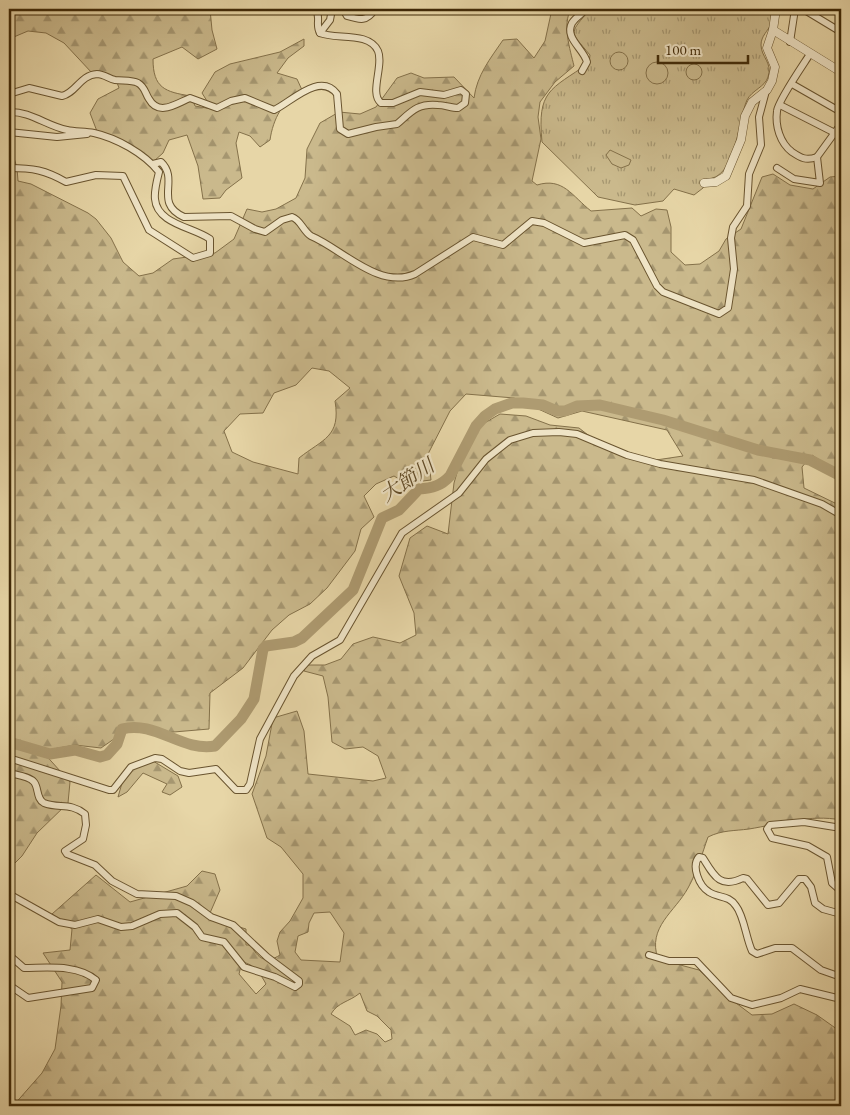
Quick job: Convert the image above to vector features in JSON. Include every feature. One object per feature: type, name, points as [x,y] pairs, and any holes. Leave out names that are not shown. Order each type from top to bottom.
[{"type":"street","points":[[9,94],[29,88],[62,96],[67,95],[80,81],[89,75],[100,74],[113,80],[137,83],[144,89],[152,103],[161,108],[169,108],[190,98],[217,108],[232,101],[245,98],[274,110],[299,93],[324,86],[331,88],[337,94],[339,126],[343,132],[348,134],[376,126],[397,124],[409,111],[418,106],[437,104],[458,108],[465,103],[466,94],[461,90],[444,95],[420,92],[393,103],[381,104],[376,96],[379,61],[377,48],[350,35],[327,37],[320,33],[317,29],[319,17],[316,9]]},
{"type":"street","points":[[320,33],[330,20],[332,9]]},
{"type":"street","points":[[343,9],[347,16],[360,20],[367,18],[375,9]]},
{"type":"street","points":[[582,72],[587,62],[586,57],[571,37],[570,31],[574,21],[586,9]]},
{"type":"street","points":[[153,164],[161,162],[166,168],[168,203],[178,214],[184,217],[231,216],[261,232],[268,230],[282,220],[292,217],[299,221],[305,233],[369,270],[395,277],[408,277],[415,274],[473,237],[503,245],[532,221],[544,223],[584,243],[625,235],[633,240],[657,286],[663,292],[719,314],[728,308],[731,294],[734,269],[731,238],[733,227],[747,206],[749,174],[762,145],[759,117],[775,71],[767,48],[773,30],[776,9]]},
{"type":"street","points":[[790,42],[795,9]]},
{"type":"street","points":[[803,9],[841,32]]},
{"type":"street","points":[[773,30],[841,72]]},
{"type":"street","points":[[810,54],[776,110],[780,138],[784,146],[802,158],[810,159],[816,157],[841,124]]},
{"type":"street","points":[[792,84],[841,112]]},
{"type":"street","points":[[704,182],[716,182],[726,176],[741,140],[745,116],[752,102],[767,90]]},
{"type":"street","points":[[780,105],[836,132]]},
{"type":"street","points":[[9,112],[19,111],[67,131],[93,133],[116,140],[153,164],[159,172],[154,198],[157,209],[174,223],[202,233],[210,239],[210,253],[193,258],[154,236],[149,230],[123,176],[96,175],[66,182],[49,172],[30,168],[9,168]]},
{"type":"street","points":[[9,132],[57,137],[80,136],[93,133]]},
{"type":"street","points":[[777,168],[794,179],[820,183],[816,157]]},
{"type":"street","points":[[9,758],[109,790],[113,790],[131,767],[154,758],[162,759],[180,771],[189,773],[216,769],[236,790],[246,790],[250,784],[260,740],[294,676],[312,656],[340,640],[402,533],[459,493],[486,459],[510,440],[521,435],[559,432],[577,434],[628,455],[660,464],[762,482],[822,504],[841,515]]},
{"type":"street","points":[[9,773],[29,778],[35,783],[40,799],[44,803],[77,808],[85,814],[86,825],[82,839],[65,850],[67,854],[95,865],[112,882],[137,894],[176,896],[192,902],[211,917],[233,925],[267,957],[288,970],[299,981],[299,984],[295,987],[275,977],[244,968],[224,942],[202,937],[189,922],[177,913],[160,914],[132,926],[121,927],[98,919],[75,925],[54,919],[9,894]]},
{"type":"street","points":[[841,828],[804,822],[770,825],[767,829],[772,838],[808,846],[827,857],[832,883],[841,891]]},
{"type":"street","points":[[841,914],[823,909],[815,903],[811,887],[805,879],[798,879],[779,903],[768,905],[747,879],[743,878],[733,883],[726,883],[713,875],[703,858],[698,857],[696,861],[695,866],[702,885],[709,892],[726,897],[736,906],[752,951],[757,954],[775,948],[792,948],[821,970],[841,977]]},
{"type":"street","points":[[9,955],[24,968],[62,968],[79,971],[96,980],[92,988],[28,998],[9,985]]},
{"type":"street","points":[[649,955],[669,961],[696,961],[731,998],[752,1005],[781,998],[800,990],[841,1000]]},
{"type":"green space","points":[[9,9],[167,9],[183,12],[210,9],[212,30],[217,49],[198,59],[182,47],[153,59],[155,76],[162,87],[174,93],[191,96],[195,106],[212,109],[202,93],[215,72],[230,64],[280,52],[304,39],[304,46],[288,58],[277,73],[297,79],[302,90],[284,105],[276,118],[270,140],[260,147],[250,136],[239,132],[236,143],[242,178],[226,190],[220,198],[203,199],[198,166],[187,135],[169,140],[163,153],[154,161],[98,134],[90,113],[98,99],[119,88],[115,77],[92,73],[64,43],[46,33],[28,31],[9,39]]},
{"type":"green space","points":[[552,9],[571,9],[568,15],[567,30],[574,66],[555,82],[540,102],[538,117],[541,139],[532,181],[537,185],[554,184],[567,189],[591,211],[632,208],[641,216],[656,209],[667,210],[671,227],[671,252],[685,265],[700,264],[719,251],[726,239],[741,229],[762,177],[773,174],[790,185],[813,189],[830,177],[841,176],[841,468],[831,468],[812,455],[802,467],[804,488],[841,506],[841,820],[829,818],[806,819],[723,832],[708,837],[688,888],[659,929],[656,938],[656,948],[658,959],[699,970],[732,1000],[752,1015],[772,1014],[794,1004],[817,1015],[841,1032],[841,1106],[13,1106],[42,1073],[55,1049],[62,982],[43,953],[70,950],[72,929],[52,914],[96,875],[130,902],[187,886],[202,871],[215,874],[220,890],[210,913],[219,921],[246,929],[246,945],[251,945],[263,959],[271,959],[280,955],[277,941],[280,932],[290,921],[303,898],[303,874],[281,847],[267,838],[252,794],[266,756],[273,718],[297,711],[304,731],[308,774],[373,781],[386,778],[378,756],[363,747],[345,749],[332,742],[328,697],[323,676],[304,671],[306,665],[325,665],[341,659],[353,644],[373,637],[400,643],[416,635],[414,613],[399,576],[410,538],[427,526],[448,534],[454,483],[465,445],[481,425],[500,414],[526,416],[550,425],[579,428],[601,445],[656,460],[683,456],[667,430],[582,411],[558,418],[514,398],[466,394],[450,411],[428,454],[431,480],[406,483],[394,476],[376,484],[364,496],[374,517],[361,529],[355,551],[327,588],[310,604],[289,615],[272,630],[243,668],[210,693],[209,729],[162,733],[134,725],[101,748],[75,745],[42,751],[70,782],[68,803],[37,833],[22,856],[9,869],[9,141],[17,168],[18,181],[31,184],[96,219],[111,238],[123,262],[139,276],[153,273],[173,259],[215,253],[234,239],[247,209],[262,212],[276,209],[296,198],[305,178],[307,149],[320,123],[339,112],[360,114],[376,107],[397,78],[411,73],[424,78],[454,77],[474,98],[481,75],[503,40],[517,39],[534,58],[545,41]],"holes":[[[312,368],[329,371],[350,388],[335,401],[336,413],[333,430],[323,441],[299,458],[298,474],[253,462],[232,452],[224,431],[240,414],[263,413],[274,393],[296,385]],[[330,912],[344,933],[340,962],[301,960],[295,952],[298,936],[308,932],[309,923],[314,913]],[[242,962],[246,963],[256,970],[266,984],[256,994],[239,974]],[[360,993],[367,1011],[377,1016],[391,1030],[392,1039],[385,1042],[377,1034],[366,1030],[355,1035],[350,1026],[331,1014],[340,1004]]]},
{"type":"green space","points":[[590,9],[774,9],[771,24],[761,42],[769,68],[768,77],[747,100],[730,160],[724,170],[716,177],[706,179],[703,188],[694,195],[674,189],[663,201],[635,205],[598,197],[542,142],[541,125],[544,101],[549,93],[564,79],[589,63],[590,55],[574,32],[578,23]]},
{"type":"green space","points":[[619,52],[627,57],[628,61],[623,69],[619,70],[611,65],[610,61],[615,53]]},
{"type":"green space","points":[[657,62],[667,69],[668,73],[661,83],[657,84],[647,77],[646,73],[653,63]]},
{"type":"green space","points":[[691,64],[697,64],[702,69],[700,78],[691,80],[686,75],[686,69]]},
{"type":"green space","points":[[610,150],[631,160],[629,165],[621,168],[612,164],[606,155]]},
{"type":"green space","points":[[153,761],[178,776],[182,787],[170,795],[162,792],[167,784],[143,773],[127,792],[118,797],[122,783],[138,763]]},
{"type":"waterway","name":"大節川","points":[[9,742],[50,754],[75,750],[100,757],[107,755],[117,744],[122,729],[134,727],[157,732],[191,745],[215,746],[241,719],[254,699],[263,649],[266,646],[294,642],[302,638],[353,590],[382,518],[399,510],[419,489],[436,486],[447,479],[476,426],[495,409],[512,403],[543,405],[557,411],[565,411],[577,406],[600,405],[663,420],[758,450],[810,460],[841,476]]}]
